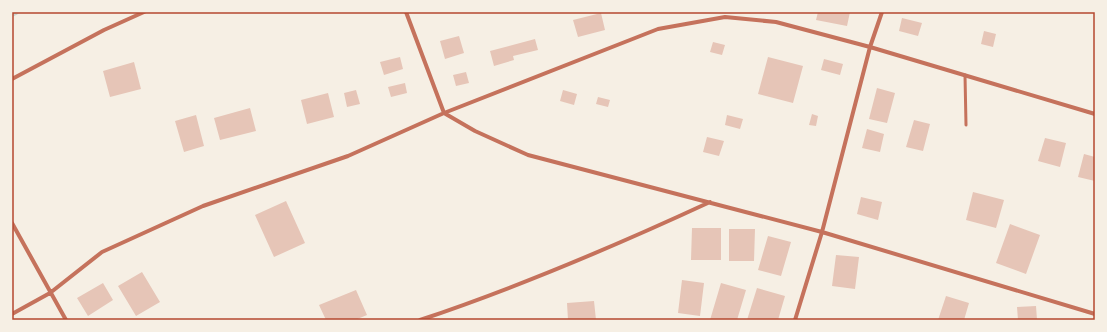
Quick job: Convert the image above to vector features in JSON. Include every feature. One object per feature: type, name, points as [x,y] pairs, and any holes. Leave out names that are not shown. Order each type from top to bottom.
[{"type":"street","points":[[12,79],[104,30],[144,12]]},
{"type":"street","points":[[406,12],[444,113],[475,131],[528,155],[822,232],[1095,314]]},
{"type":"street","points":[[796,320],[822,232],[870,47],[882,12]]},
{"type":"street","points":[[12,314],[50,293],[109,248],[203,206],[348,156],[444,113],[658,29],[725,17],[776,22],[870,47],[1095,114]]},
{"type":"street","points":[[420,320],[509,289],[626,241],[710,202]]},
{"type":"street","points":[[12,224],[66,320]]},
{"type":"lane","points":[[965,75],[966,125]]},
{"type":"building","points":[[818,12],[850,12],[847,26],[816,20]]},
{"type":"building","points":[[601,13],[605,30],[578,37],[573,20]]},
{"type":"building","points":[[902,18],[922,23],[918,36],[899,31]]},
{"type":"building","points":[[984,31],[996,34],[993,47],[981,44]]},
{"type":"building","points":[[459,36],[464,53],[445,59],[440,41]]},
{"type":"building","points":[[535,39],[538,50],[513,56],[514,60],[494,66],[490,51]]},
{"type":"building","points":[[713,42],[725,45],[722,55],[710,52]]},
{"type":"building","points":[[400,57],[403,69],[384,75],[380,62]]},
{"type":"building","points":[[768,57],[803,66],[793,103],[758,94]]},
{"type":"building","points":[[824,59],[843,64],[840,75],[821,70]]},
{"type":"building","points":[[134,62],[141,89],[110,97],[103,71]]},
{"type":"building","points":[[466,72],[469,83],[456,86],[453,75]]},
{"type":"building","points":[[405,83],[407,93],[391,97],[388,87]]},
{"type":"building","points":[[877,88],[895,93],[887,123],[869,119]]},
{"type":"building","points":[[356,90],[360,104],[347,107],[344,93]]},
{"type":"building","points":[[563,90],[577,94],[574,105],[560,101]]},
{"type":"building","points":[[328,93],[334,117],[307,124],[301,100]]},
{"type":"building","points":[[598,97],[610,100],[608,107],[596,104]]},
{"type":"building","points":[[250,108],[256,131],[220,140],[214,118]]},
{"type":"building","points":[[812,114],[818,116],[816,126],[809,125]]},
{"type":"building","points":[[196,115],[204,146],[184,152],[175,121]]},
{"type":"building","points":[[727,115],[743,119],[740,129],[725,125]]},
{"type":"building","points":[[914,120],[930,124],[923,151],[906,147]]},
{"type":"building","points":[[867,129],[884,134],[880,152],[862,148]]},
{"type":"building","points":[[707,137],[724,141],[719,156],[703,152]]},
{"type":"building","points":[[1045,138],[1066,143],[1060,167],[1038,161]]},
{"type":"building","points":[[1084,154],[1095,157],[1095,181],[1078,177]]},
{"type":"building","points":[[973,192],[1004,200],[996,228],[966,220]]},
{"type":"building","points":[[861,197],[882,202],[878,220],[857,214]]},
{"type":"building","points":[[286,201],[305,243],[274,257],[255,215]]},
{"type":"building","points":[[1010,224],[1040,235],[1026,274],[996,263]]},
{"type":"building","points":[[692,228],[721,228],[721,260],[691,260]]},
{"type":"building","points":[[729,229],[755,229],[754,261],[729,261]]},
{"type":"building","points":[[768,236],[791,242],[781,276],[758,270]]},
{"type":"building","points":[[836,255],[859,257],[855,289],[832,286]]},
{"type":"building","points":[[142,272],[160,302],[136,316],[118,286]]},
{"type":"building","points":[[682,280],[704,283],[700,316],[678,313]]},
{"type":"building","points":[[103,283],[113,300],[88,316],[77,298]]},
{"type":"building","points":[[721,283],[746,290],[737,320],[710,320]]},
{"type":"building","points":[[757,288],[785,296],[778,320],[747,320]]},
{"type":"building","points":[[356,290],[367,315],[355,320],[326,320],[319,305]]},
{"type":"building","points":[[946,296],[969,303],[964,320],[938,320]]},
{"type":"building","points":[[594,301],[596,320],[568,320],[567,303]]},
{"type":"building","points":[[1036,306],[1037,320],[1018,320],[1017,307]]},
{"type":"waterway","points":[[12,14],[16,12]]}]
